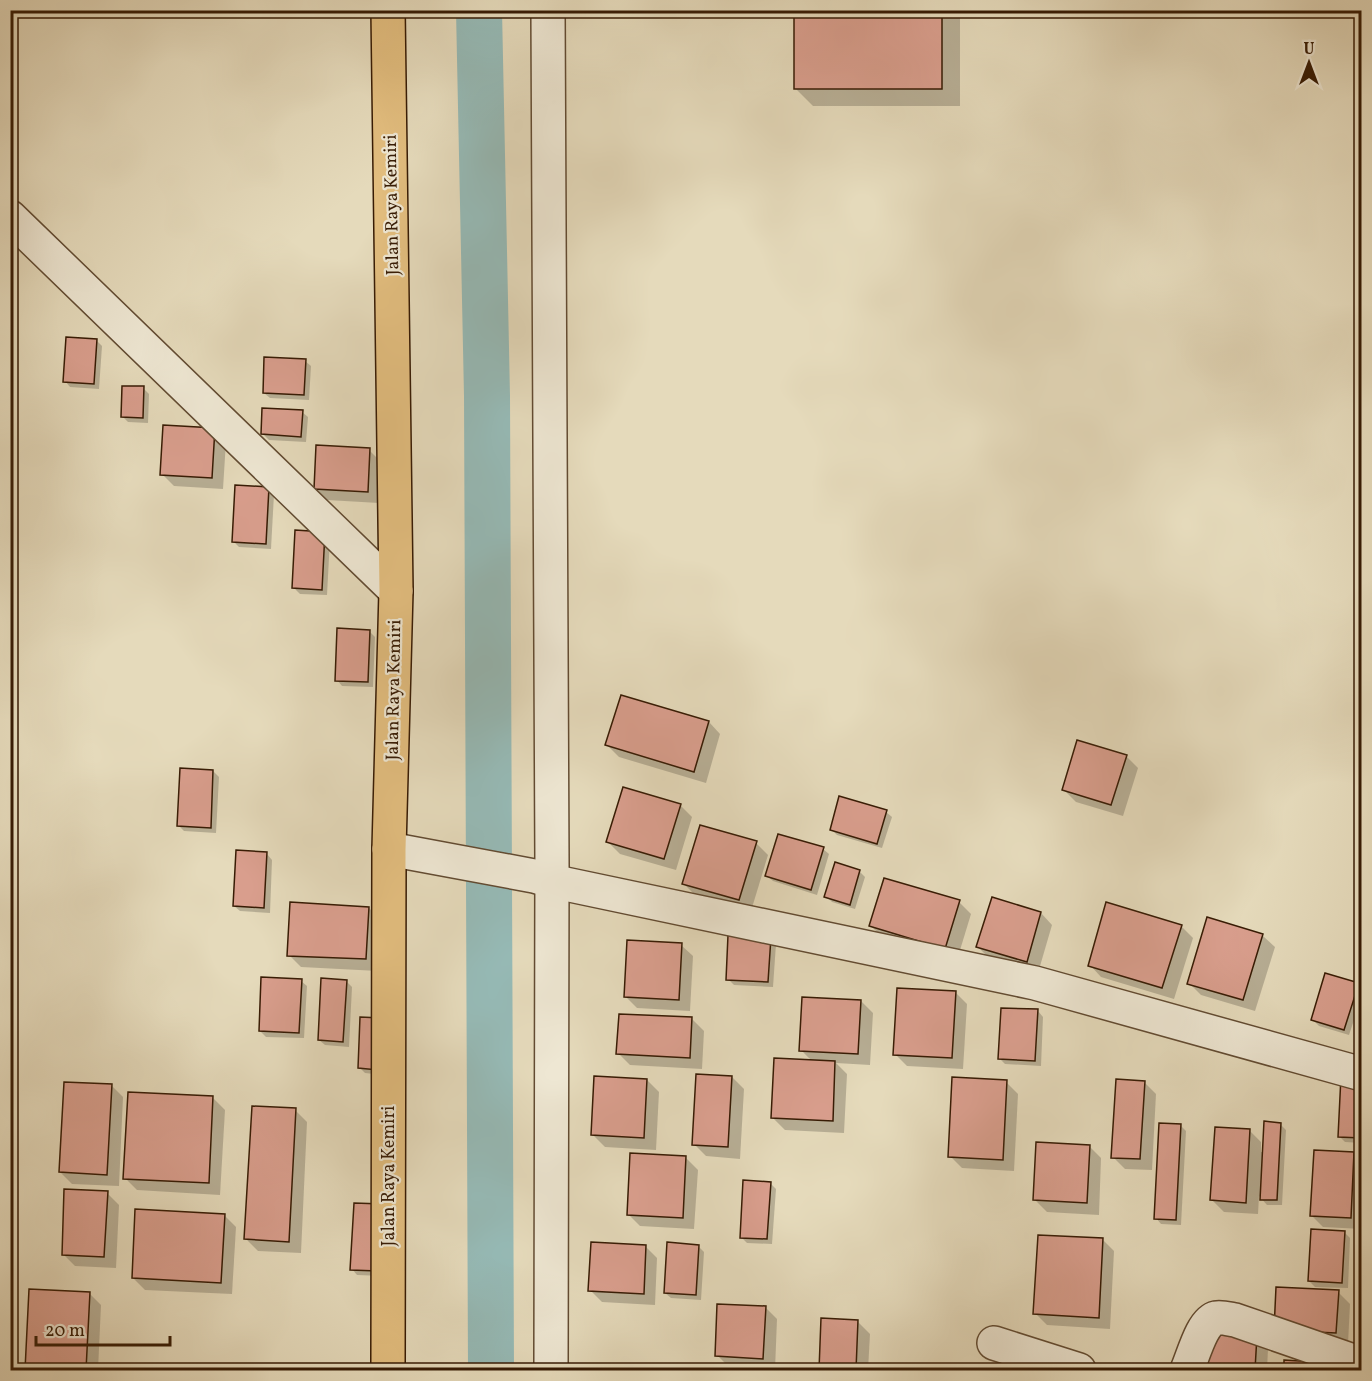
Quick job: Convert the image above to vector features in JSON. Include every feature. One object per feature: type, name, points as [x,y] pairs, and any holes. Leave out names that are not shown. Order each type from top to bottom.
[{"type":"main road","name":"Jalan Raya Kemiri","points":[[388,10],[396,591],[403,852],[388,1371]]},
{"type":"street","points":[[548,10],[550,210],[543,879],[551,1371]]},
{"type":"street","points":[[10,217],[396,591]]},
{"type":"street","points":[[403,852],[543,879],[1035,983],[1362,1074]]},
{"type":"street","points":[[1187,1371],[1208,1322],[1222,1317],[1362,1364]]},
{"type":"street","points":[[994,1343],[1079,1371]]},
{"type":"building","points":[[794,10],[942,10],[942,89],[794,89]]},
{"type":"building","points":[[66,337],[97,339],[94,384],[63,382]]},
{"type":"building","points":[[264,357],[306,359],[304,395],[263,393]]},
{"type":"building","points":[[122,386],[144,386],[143,418],[121,417]]},
{"type":"building","points":[[262,408],[303,410],[301,437],[261,434]]},
{"type":"building","points":[[163,425],[215,428],[212,478],[160,475]]},
{"type":"building","points":[[316,445],[370,448],[368,492],[314,489]]},
{"type":"building","points":[[235,485],[269,487],[266,544],[232,542]]},
{"type":"building","points":[[295,530],[325,532],[322,590],[292,588]]},
{"type":"building","points":[[337,628],[370,630],[368,682],[335,681]]},
{"type":"building","points":[[621,695],[709,721],[694,772],[605,745]]},
{"type":"building","points":[[1077,740],[1127,755],[1111,805],[1062,790]]},
{"type":"building","points":[[180,768],[213,770],[211,828],[177,826]]},
{"type":"building","points":[[623,787],[681,804],[664,859],[606,842]]},
{"type":"building","points":[[839,796],[887,810],[877,844],[830,830]]},
{"type":"building","points":[[700,825],[757,841],[739,900],[682,884]]},
{"type":"building","points":[[778,834],[824,847],[811,890],[765,876]]},
{"type":"building","points":[[236,850],[267,852],[264,908],[233,906]]},
{"type":"building","points":[[835,862],[860,870],[850,905],[824,897]]},
{"type":"building","points":[[884,878],[960,900],[945,949],[869,926]]},
{"type":"building","points":[[992,897],[1041,912],[1027,962],[976,947]]},
{"type":"building","points":[[290,902],[369,907],[366,959],[287,956]]},
{"type":"building","points":[[1106,902],[1182,925],[1162,988],[1088,966]]},
{"type":"building","points":[[1207,917],[1263,934],[1243,1000],[1187,984]]},
{"type":"building","points":[[728,935],[771,937],[768,982],[726,980]]},
{"type":"building","points":[[627,940],[682,943],[679,1000],[624,997]]},
{"type":"building","points":[[1325,973],[1359,983],[1344,1030],[1311,1020]]},
{"type":"building","points":[[261,977],[302,979],[299,1033],[259,1031]]},
{"type":"building","points":[[321,978],[347,980],[343,1042],[318,1040]]},
{"type":"building","points":[[897,988],[956,991],[952,1058],[893,1055]]},
{"type":"building","points":[[802,997],[861,1000],[858,1054],[799,1051]]},
{"type":"building","points":[[1001,1008],[1038,1009],[1035,1061],[998,1059]]},
{"type":"building","points":[[619,1014],[692,1017],[690,1058],[616,1054]]},
{"type":"building","points":[[360,1017],[381,1018],[378,1070],[358,1068]]},
{"type":"building","points":[[774,1058],[835,1061],[833,1121],[771,1118]]},
{"type":"building","points":[[696,1074],[732,1076],[728,1147],[692,1145]]},
{"type":"building","points":[[594,1076],[647,1079],[644,1138],[591,1135]]},
{"type":"building","points":[[1341,1076],[1362,1077],[1362,1138],[1338,1137]]},
{"type":"building","points":[[952,1077],[1007,1080],[1003,1160],[948,1157]]},
{"type":"building","points":[[1116,1079],[1145,1081],[1140,1159],[1111,1158]]},
{"type":"building","points":[[64,1082],[112,1084],[107,1175],[59,1172]]},
{"type":"building","points":[[128,1092],[213,1096],[209,1183],[123,1179]]},
{"type":"building","points":[[252,1106],[296,1108],[289,1242],[244,1239]]},
{"type":"building","points":[[1264,1121],[1281,1123],[1277,1200],[1260,1200]]},
{"type":"building","points":[[1159,1123],[1181,1124],[1176,1220],[1154,1219]]},
{"type":"building","points":[[1215,1127],[1250,1129],[1246,1203],[1210,1200]]},
{"type":"building","points":[[1036,1142],[1090,1145],[1087,1203],[1033,1200]]},
{"type":"building","points":[[1314,1150],[1354,1152],[1351,1218],[1310,1216]]},
{"type":"building","points":[[630,1153],[686,1156],[683,1218],[627,1215]]},
{"type":"building","points":[[743,1180],[771,1182],[767,1239],[740,1238]]},
{"type":"building","points":[[64,1189],[108,1191],[104,1257],[62,1255]]},
{"type":"building","points":[[354,1203],[382,1204],[378,1271],[350,1270]]},
{"type":"building","points":[[135,1209],[225,1214],[221,1283],[132,1278]]},
{"type":"building","points":[[1311,1229],[1345,1231],[1342,1283],[1308,1281]]},
{"type":"building","points":[[1038,1235],[1103,1238],[1099,1318],[1033,1314]]},
{"type":"building","points":[[591,1242],[646,1245],[644,1294],[588,1291]]},
{"type":"building","points":[[667,1242],[699,1245],[696,1295],[664,1293]]},
{"type":"building","points":[[1276,1287],[1339,1290],[1336,1333],[1274,1330]]},
{"type":"building","points":[[29,1289],[90,1292],[86,1370],[25,1370]]},
{"type":"building","points":[[717,1304],[766,1306],[763,1359],[715,1356]]},
{"type":"building","points":[[821,1318],[858,1320],[856,1370],[819,1370]]},
{"type":"building","points":[[1205,1333],[1257,1335],[1255,1370],[1203,1370]]},
{"type":"building","points":[[1284,1360],[1332,1363],[1332,1370],[1284,1370]]},
{"type":"building","points":[[623,1365],[670,1367],[670,1370],[623,1370]]},
{"type":"waterway","points":[[479,10],[487,396],[491,1370]]}]
